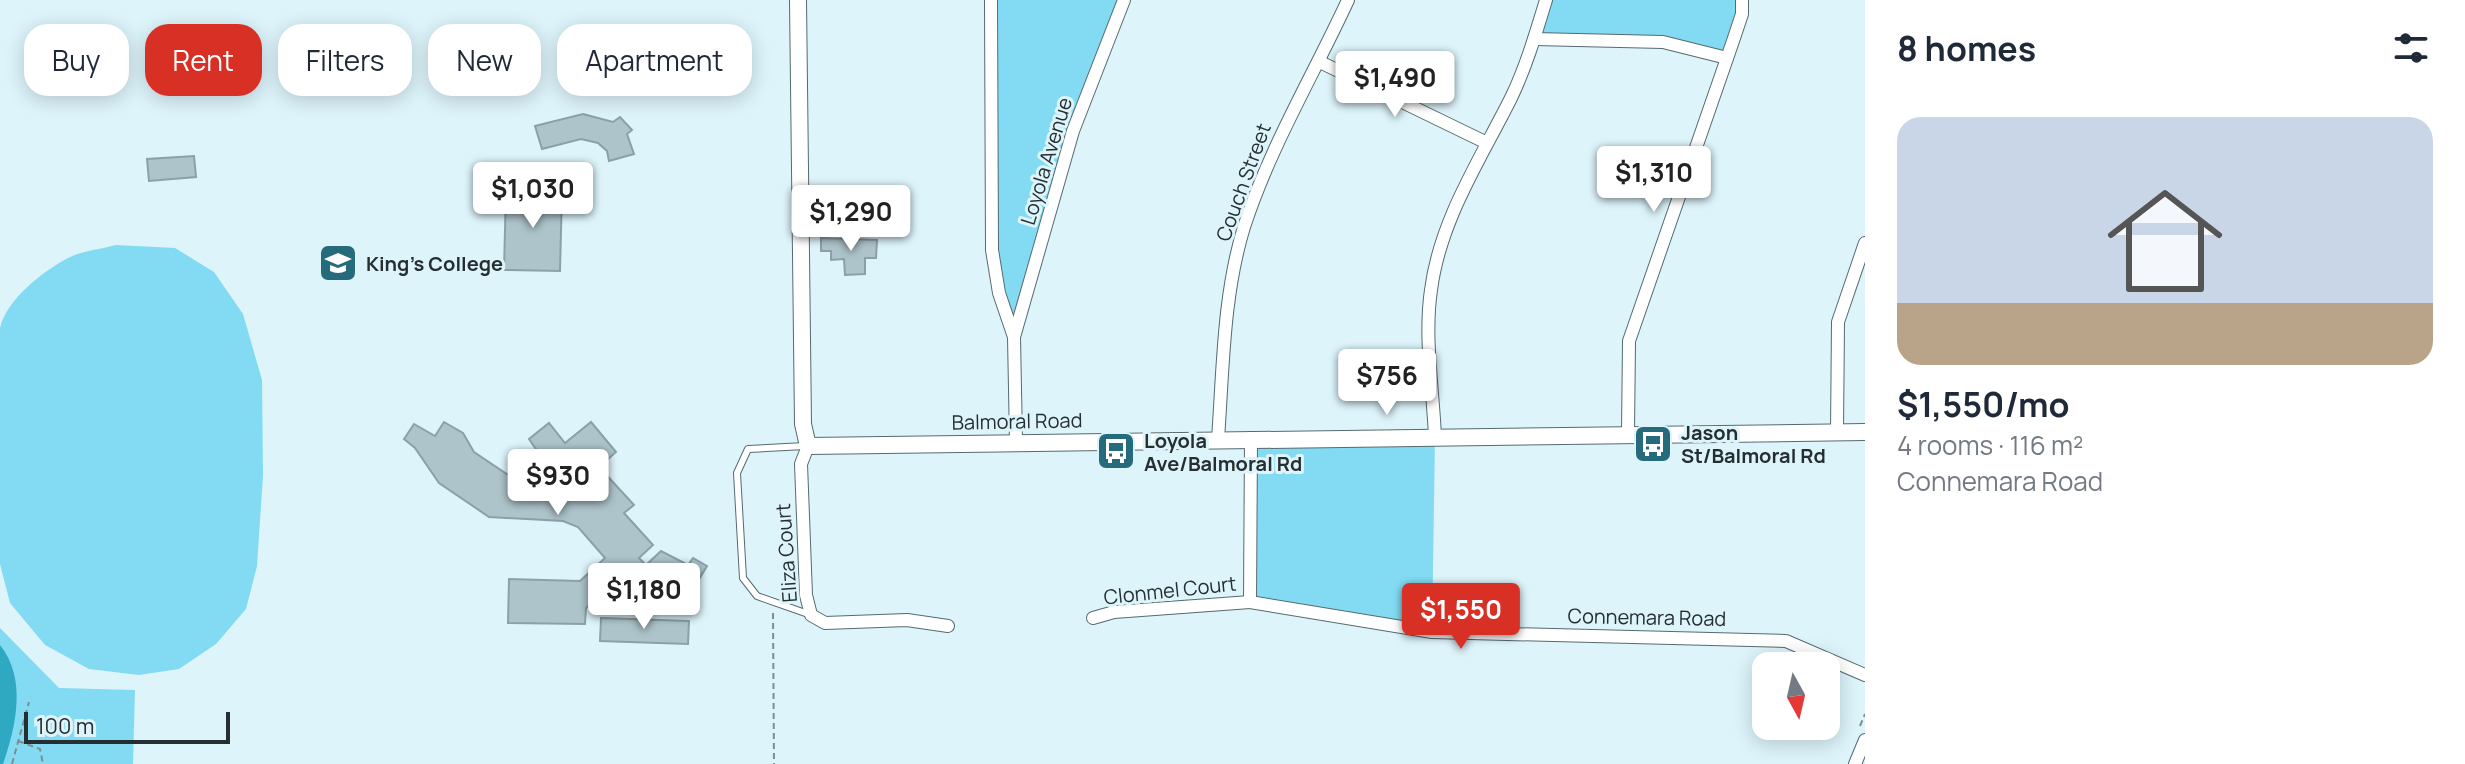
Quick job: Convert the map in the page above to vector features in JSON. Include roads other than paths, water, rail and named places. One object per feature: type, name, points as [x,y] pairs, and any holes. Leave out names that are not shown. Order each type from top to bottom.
[{"type":"street","points":[[798,0],[803,424],[808,446]]},
{"type":"street","name":"Loyola Avenue","points":[[991,0],[992,250],[999,293],[1014,337]]},
{"type":"street","name":"Loyola Avenue","points":[[1016,441],[1014,337],[1073,131],[1124,0]]},
{"type":"street","name":"Couch Street","points":[[1218,439],[1225,336],[1243,229],[1291,111],[1320,62],[1348,0]]},
{"type":"street","points":[[1435,437],[1431,289],[1446,228],[1512,96],[1546,0]]},
{"type":"street","points":[[1628,433],[1629,341],[1742,14],[1742,0]]},
{"type":"street","points":[[1534,39],[1663,42],[1727,58]]},
{"type":"street","points":[[1320,62],[1487,143]]},
{"type":"street","points":[[1837,432],[1838,322],[1865,243]]},
{"type":"street","name":"Balmoral Road","points":[[808,446],[1865,432]]},
{"type":"street","points":[[1250,602],[1251,438]]},
{"type":"street","name":"Eliza Court","points":[[808,446],[801,464],[806,595],[811,615],[825,623],[907,620],[948,626]]},
{"type":"street","name":"Clonmel Court","points":[[1093,618],[1114,612],[1250,602]]},
{"type":"street","name":"Connemara Road","points":[[1250,602],[1432,632],[1786,641],[1865,675]]},
{"type":"street","points":[[1855,764],[1865,740]]},
{"type":"lane","points":[[808,446],[748,449],[737,473],[743,578],[757,596],[811,615]]},
{"type":"place","name":"King's College","points":[[338,263]]},
{"type":"place","name":"Jason St/Balmoral Rd","points":[[1653,444]]},
{"type":"place","name":"Loyola Ave/Balmoral Rd","points":[[1116,451]]}]
